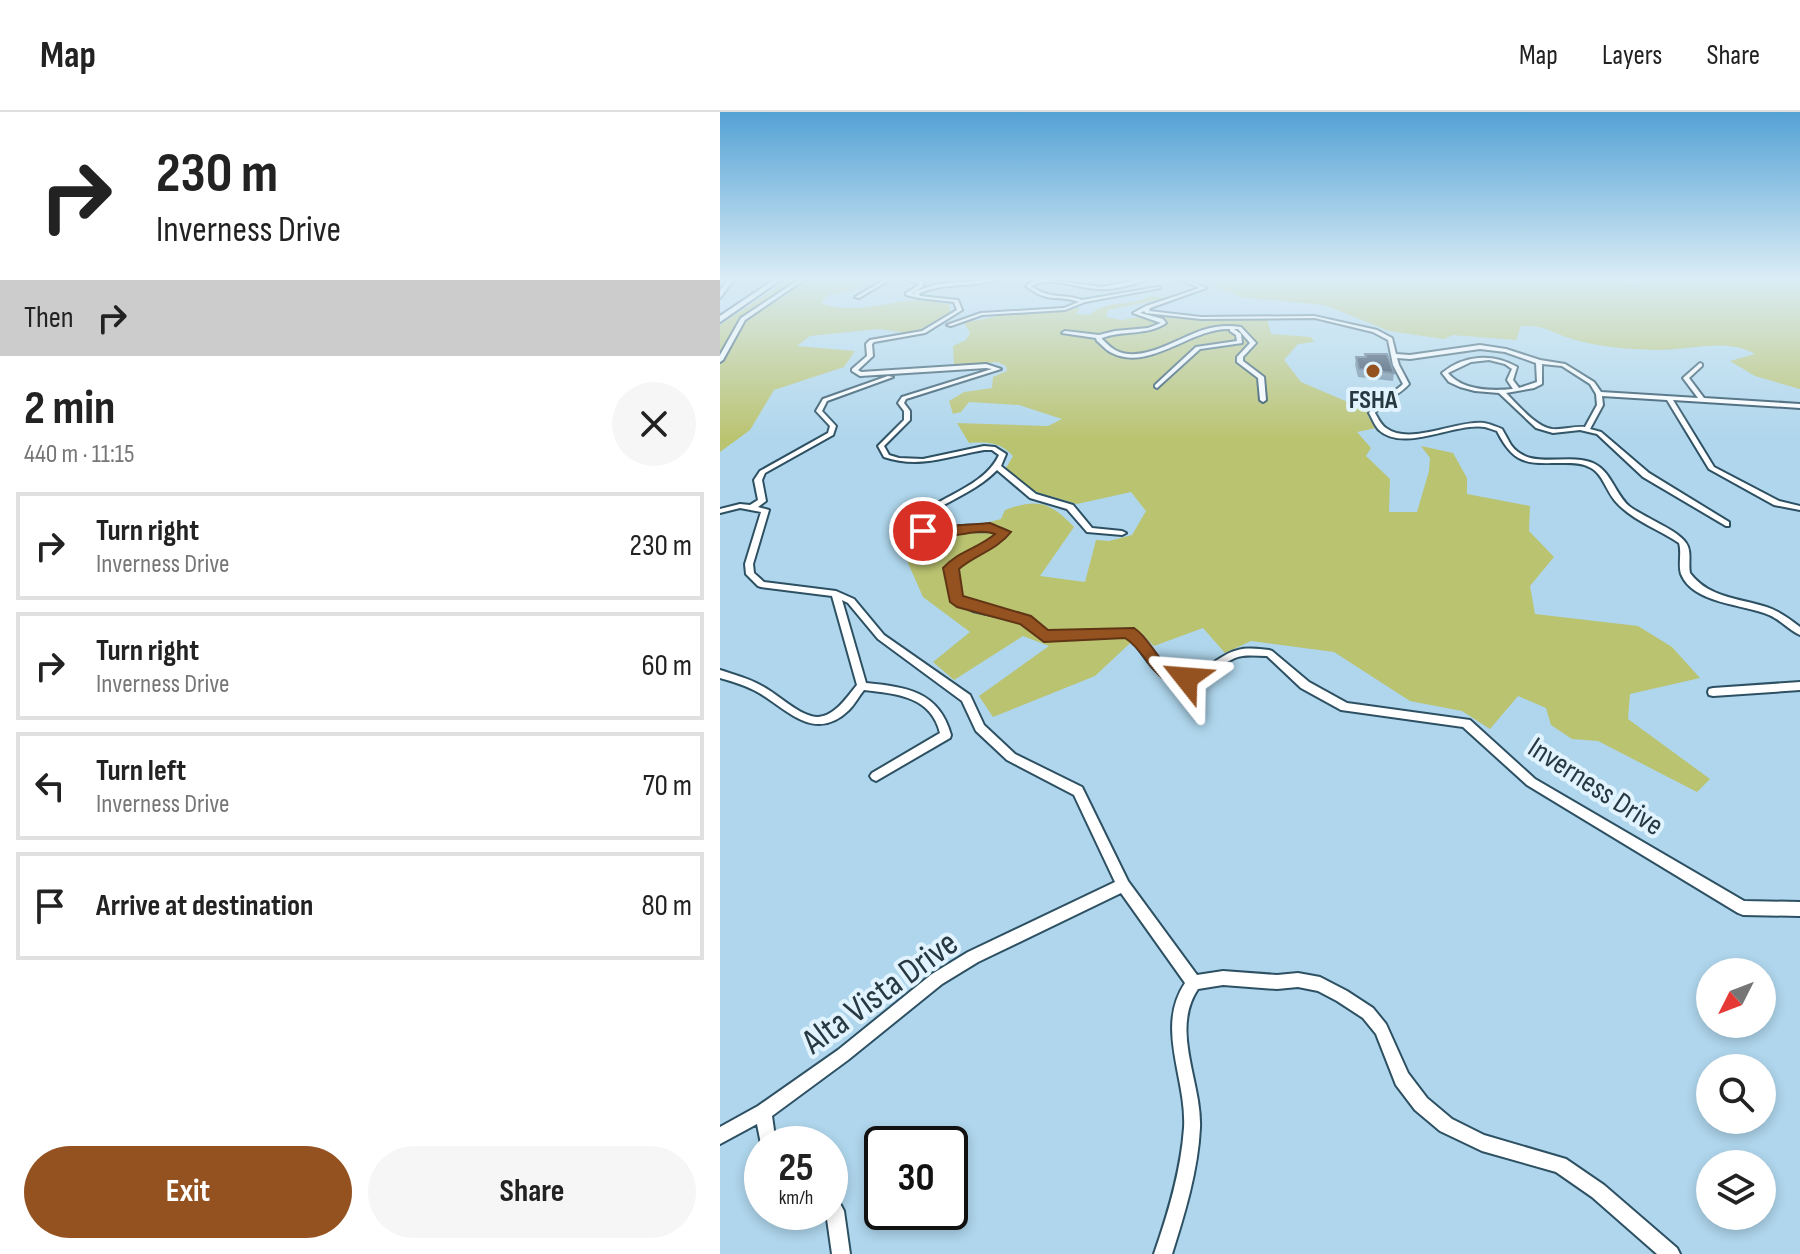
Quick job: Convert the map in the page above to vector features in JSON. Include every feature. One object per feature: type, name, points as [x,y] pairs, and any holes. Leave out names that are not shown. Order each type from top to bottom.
[{"type":"street","points":[[720,360],[736,332]]},
{"type":"street","points":[[915,332],[872,341],[869,344],[870,356],[854,372],[908,372],[986,366],[998,369],[920,391],[901,400],[908,415],[881,446],[886,456],[914,462],[972,449],[993,448],[1003,454],[998,467],[1033,496],[1070,507],[1083,526],[1090,530],[1122,533]]},
{"type":"street","points":[[1065,333],[1099,337],[1110,332]]},
{"type":"street","points":[[1099,337],[1109,350],[1144,356],[1203,332]]},
{"type":"street","points":[[1157,386],[1198,348],[1240,342],[1236,332]]},
{"type":"street","points":[[1244,332],[1253,344],[1240,359],[1261,377],[1263,400]]},
{"type":"street","points":[[1375,332],[1386,335],[1392,342],[1398,371],[1406,382],[1405,387],[1379,400],[1372,413],[1376,422],[1388,432],[1407,437],[1486,425],[1500,430],[1506,447],[1528,460],[1550,464],[1580,462],[1595,466],[1623,505],[1682,542],[1686,548],[1685,572],[1700,589],[1723,599],[1775,612],[1800,632]]},
{"type":"street","points":[[1395,356],[1414,357],[1472,347],[1506,351],[1539,362],[1566,366],[1592,383],[1599,394],[1600,405],[1587,429]]},
{"type":"street","points":[[1517,390],[1510,380],[1515,368],[1494,359],[1476,359],[1445,373],[1449,380],[1460,386],[1517,390],[1532,388],[1540,383],[1539,362]]},
{"type":"street","points":[[1700,365],[1686,378],[1702,400]]},
{"type":"street","points":[[720,511],[762,501],[758,480],[762,472],[826,438],[833,431],[819,411],[825,400],[859,385],[908,372]]},
{"type":"street","points":[[1500,391],[1538,427],[1553,431],[1587,429],[1603,436],[1646,475],[1726,524]]},
{"type":"street","points":[[1599,394],[1800,406]]},
{"type":"street","points":[[1669,398],[1711,468],[1767,499],[1786,507],[1800,508]]},
{"type":"street","name":"Inverness Drive","points":[[998,467],[914,522],[919,530],[935,533],[990,527],[1004,532],[996,541],[966,555],[951,568],[955,598],[963,603],[1026,620],[1044,636],[1128,632],[1139,639],[1158,667],[1169,676],[1204,675],[1238,653],[1269,653],[1305,685],[1345,707],[1466,723],[1531,782],[1743,908],[1800,909]]},
{"type":"street","points":[[746,507],[765,510],[749,564],[750,574],[761,584],[836,594],[851,601],[881,637],[966,698],[980,728],[1011,757],[1078,791],[1123,885],[1194,983]]},
{"type":"street","points":[[836,594],[837,607],[862,686]]},
{"type":"street","points":[[720,674],[746,681],[808,721],[828,719],[847,708],[862,686]]},
{"type":"street","points":[[862,686],[916,694],[942,719],[945,727],[946,735],[876,776]]},
{"type":"street","points":[[1713,692],[1800,686]]},
{"type":"street","name":"Alta Vista Drive","points":[[720,1136],[764,1112],[843,1055],[937,979],[973,957],[1123,885]]},
{"type":"street","points":[[1163,1254],[1187,1168],[1192,1122],[1179,1020],[1181,1001],[1194,983],[1223,978],[1277,982],[1298,980],[1320,984],[1342,996],[1368,1013],[1381,1029],[1402,1079],[1421,1104],[1446,1125],[1482,1143],[1560,1165],[1598,1191],[1671,1254]]},
{"type":"street","points":[[764,1112],[766,1126]]},
{"type":"street","points":[[838,1230],[841,1254]]},
{"type":"green space","points":[[720,332],[846,332],[810,336],[797,346],[855,351],[844,367],[774,390],[750,430],[720,452]]},
{"type":"green space","points":[[1271,332],[1311,337],[1314,342],[1298,344],[1284,360],[1301,382],[1369,411],[1368,416],[1376,428],[1357,432],[1371,448],[1366,456],[1390,479],[1389,512],[1417,512],[1430,458],[1421,446],[1453,453],[1467,478],[1467,494],[1530,506],[1529,531],[1554,557],[1530,586],[1535,614],[1638,626],[1672,647],[1700,678],[1630,694],[1628,719],[1710,779],[1697,792],[1598,741],[1572,739],[1551,725],[1546,708],[1518,696],[1490,729],[1462,711],[1410,701],[1334,652],[1251,641],[1225,653],[1203,628],[1154,646],[1141,633],[1095,676],[993,717],[979,696],[1049,646],[1023,636],[954,680],[933,662],[970,632],[923,597],[900,545],[1001,519],[1005,510],[1016,506],[1043,505],[1058,512],[1074,527],[1040,576],[1085,582],[1096,540],[1109,541],[1132,535],[1146,511],[1131,492],[1077,504],[1033,491],[1006,468],[1013,456],[1008,451],[993,444],[969,443],[957,423],[1048,426],[1062,419],[1019,405],[969,402],[961,412],[953,414],[949,401],[964,392],[992,388],[993,377],[1007,371],[1006,366],[997,362],[954,366],[953,346],[966,340],[970,333]]},
{"type":"green space","points":[[1398,332],[1519,332],[1516,340],[1453,335],[1444,339]]},
{"type":"green space","points":[[1554,332],[1800,332],[1800,389],[1755,376],[1730,361],[1755,354],[1732,346],[1656,350],[1601,345]]},
{"type":"building","points":[[1365,354],[1387,354],[1394,373],[1359,369],[1356,357],[1366,357]]},
{"type":"place","name":"FSHA","points":[[1373,371]]},
{"type":"route","points":[[923,531],[951,533],[996,527],[1004,532],[996,541],[966,555],[951,568],[955,598],[963,603],[1009,618],[1026,620],[1044,636],[1055,638],[1128,632],[1139,639],[1158,667],[1169,676],[1186,678]]}]
